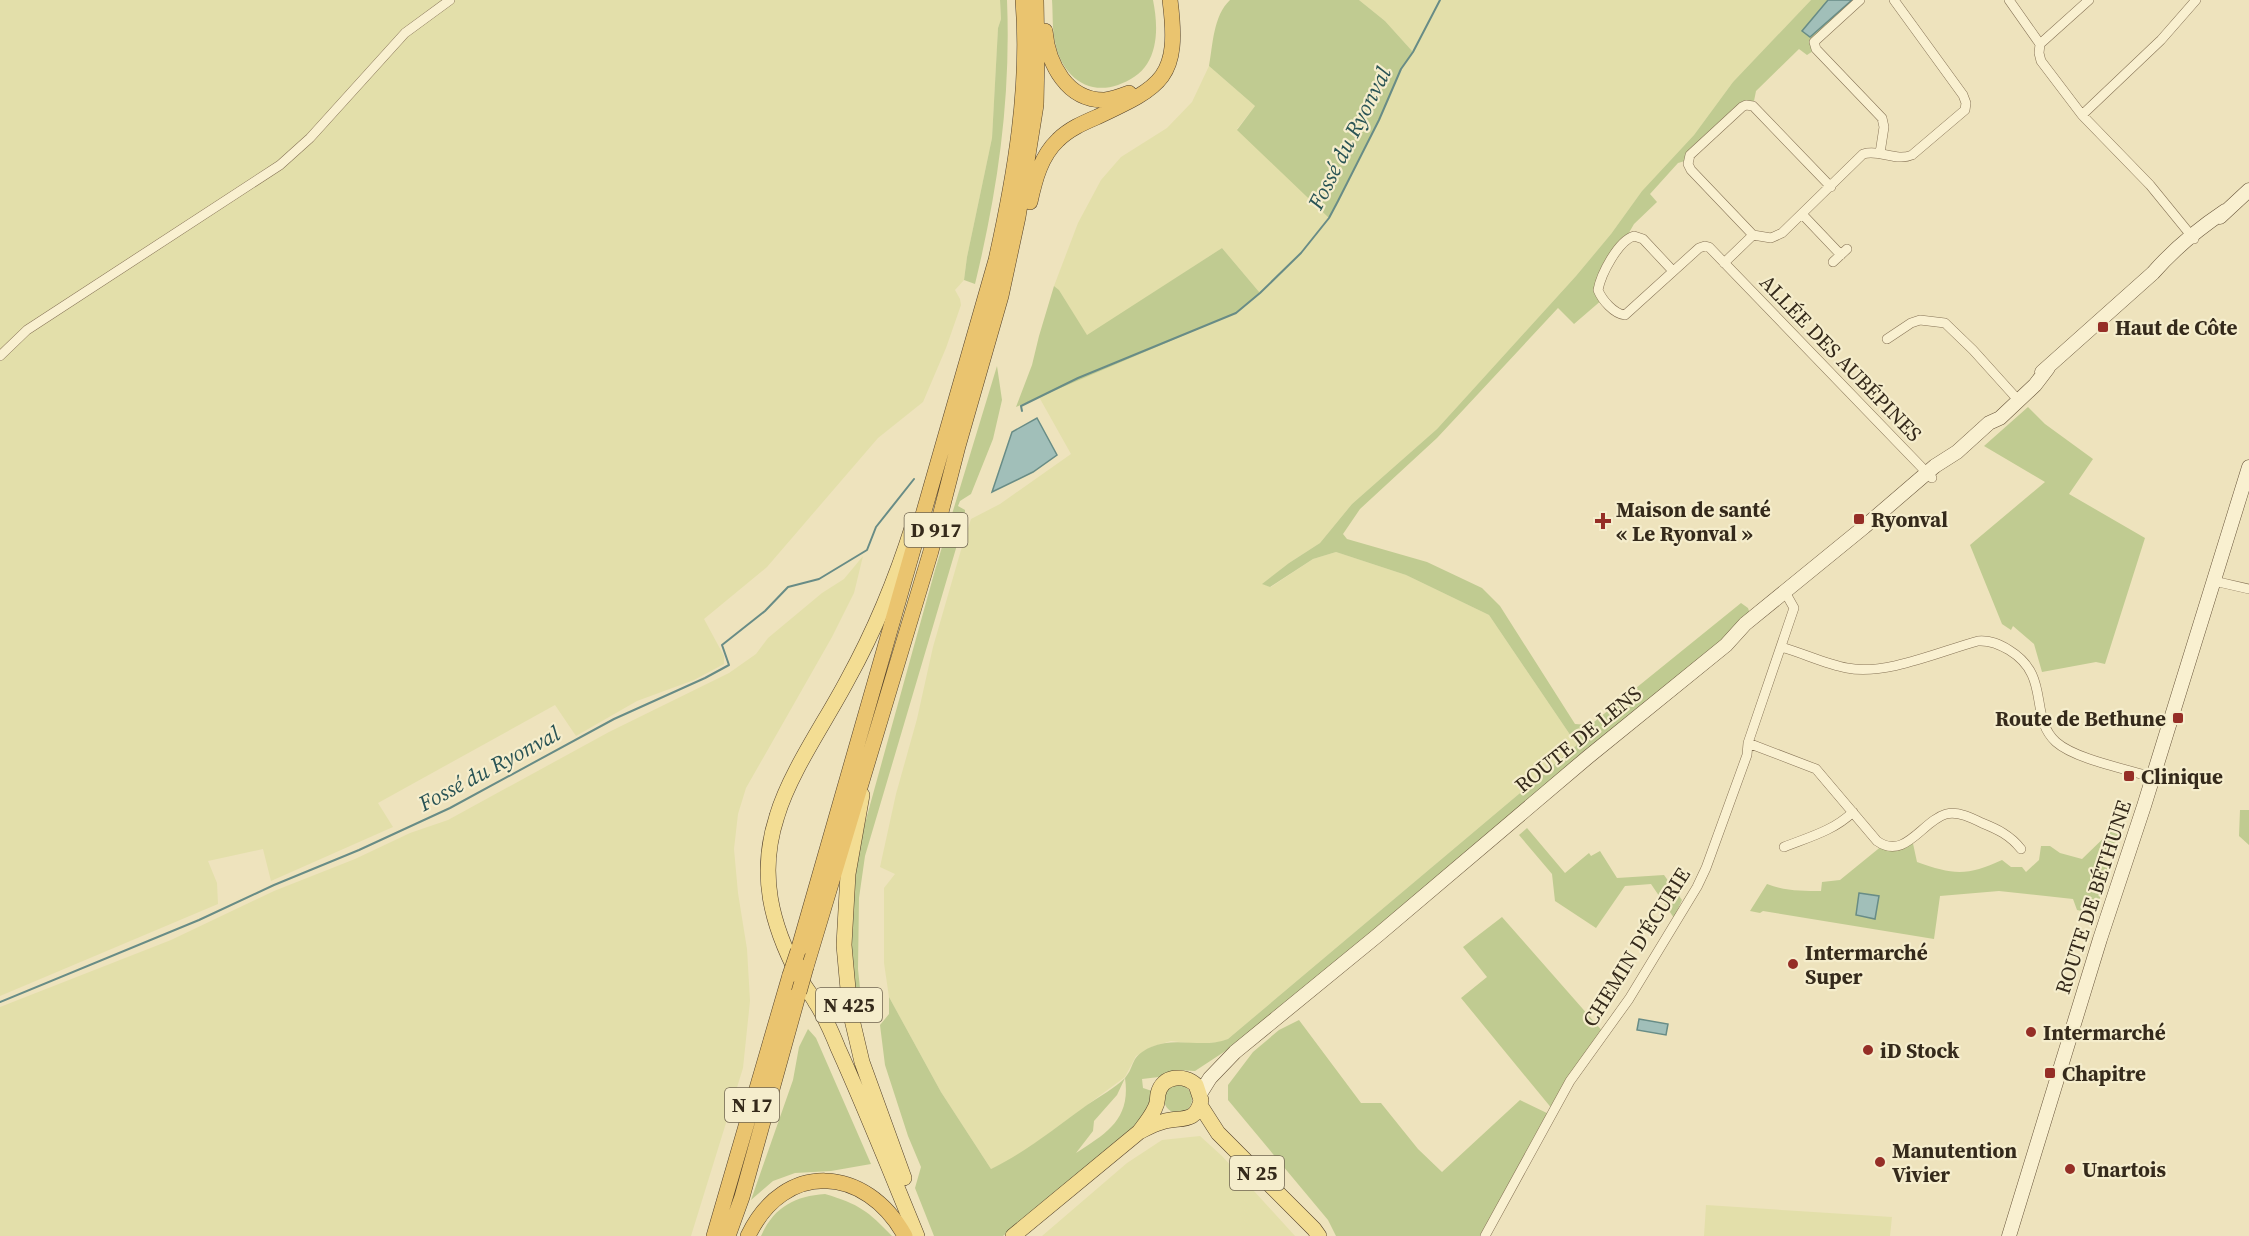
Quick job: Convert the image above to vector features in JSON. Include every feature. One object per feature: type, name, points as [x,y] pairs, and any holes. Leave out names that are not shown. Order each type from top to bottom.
[{"type":"highway","name":"D 917","points":[[790,975],[981,315],[1007,213],[1021,114],[1024,59],[1023,0]]},
{"type":"highway","name":"D 917","points":[[799,992],[931,551],[1001,296],[1018,217],[1036,105],[1036,0]]},
{"type":"highway","points":[[1044,0],[1046,43],[1054,68],[1075,92],[1106,100],[1128,93],[1156,70],[1162,58],[1165,41],[1162,0]]},
{"type":"highway","points":[[1001,296],[1013,272],[1036,177],[1051,148],[1058,140],[1081,124],[1139,97],[1163,76],[1172,49],[1170,0]]},
{"type":"highway","name":"N 17","points":[[714,1236],[790,975]]},
{"type":"highway","name":"N 17","points":[[728,1236],[742,1197],[799,992]]},
{"type":"highway","points":[[748,1236],[757,1219],[775,1199],[799,1186],[825,1181],[848,1183],[869,1194],[891,1214],[905,1236]]},
{"type":"main road","name":"ROUTE DE LENS","points":[[1200,1100],[1210,1078],[1225,1061],[1726,645],[1745,624],[1787,595],[1930,475],[1989,423],[1995,412],[2016,398],[2153,273],[2172,261],[2193,238],[2249,190]]},
{"type":"main road","name":"ROUTE DE BÉTHUNE","points":[[2009,1236],[2249,467]]},
{"type":"main road","name":"N 425","points":[[917,1236],[838,1046],[817,1005],[799,978],[773,910],[767,883],[770,839],[777,813],[879,618],[918,511],[934,479]]},
{"type":"main road","name":"N 425","points":[[867,764],[848,874],[844,945],[850,1011],[869,1082],[927,1236]]},
{"type":"main road","points":[[1188,1079],[1225,1061]]},
{"type":"main road","points":[[1139,1132],[1163,1121],[1174,1120],[1190,1118],[1200,1100],[1196,1085],[1188,1079],[1178,1077],[1164,1084],[1158,1094],[1158,1102],[1163,1113],[1174,1120]]},
{"type":"main road","name":"N 25","points":[[1200,1100],[1218,1133],[1319,1236]]},
{"type":"main road","points":[[1013,1236],[1139,1132],[1158,1102]]},
{"type":"street","points":[[0,356],[27,330],[266,175],[310,138],[405,33],[450,0]]},
{"type":"street","points":[[1860,0],[1814,42],[1816,48],[1881,118],[1884,127],[1880,153]]},
{"type":"street","points":[[1831,186],[1757,109],[1750,105],[1742,107],[1690,155],[1688,164],[1691,170],[1753,235],[1775,237],[1782,234],[1831,186],[1863,154],[1880,153],[1903,158],[1912,155],[1961,114],[1966,106],[1963,95],[1894,0]]},
{"type":"street","points":[[2009,0],[2040,44],[2039,53],[2042,61],[2082,115],[2150,185],[2193,238]]},
{"type":"street","points":[[2040,44],[2089,0]]},
{"type":"street","points":[[2082,115],[2162,40],[2196,0]]},
{"type":"street","points":[[1802,214],[1844,252],[1833,262]]},
{"type":"street","points":[[1724,263],[1753,235]]},
{"type":"street","points":[[1634,236],[1643,238],[1673,271],[1625,315],[1621,316],[1610,306],[1598,290],[1615,252],[1626,240],[1634,236]]},
{"type":"street","name":"ALLÉE DES AUBÉPINES","points":[[1673,271],[1702,246],[1709,247],[1930,475]]},
{"type":"street","points":[[1887,339],[1911,323],[1920,320],[1945,323],[2016,398]]},
{"type":"street","points":[[2214,580],[2249,589]]},
{"type":"street","name":"CHEMIN D'ÉCURIE","points":[[1485,1236],[1570,1081],[1629,999],[1697,888],[1747,755],[1748,743],[1794,608],[1787,595]]},
{"type":"street","points":[[1781,647],[1848,668],[1869,669],[1900,664],[1978,641],[1999,644],[2025,661],[2032,673],[2045,725],[2055,742],[2071,751],[2152,777]]},
{"type":"street","points":[[1748,743],[1816,769],[1877,841],[1890,848],[1912,839],[1948,813],[1967,816],[2002,831],[2020,849]]},
{"type":"street","points":[[1784,847],[1841,824],[1853,812]]},
{"type":"shaded area","points":[[0,0],[1000,0],[1001,19],[998,28],[992,138],[964,280],[955,290],[961,305],[923,402],[878,438],[767,567],[704,619],[724,656],[724,664],[694,680],[637,701],[576,736],[555,705],[378,803],[393,827],[271,881],[263,849],[208,861],[217,883],[218,904],[0,996]]},
{"type":"shaded area","points":[[1359,0],[1811,0],[1733,82],[1694,135],[1642,191],[1611,234],[1576,276],[1437,429],[1352,504],[1320,543],[1289,563],[1263,584],[1271,587],[1313,559],[1336,552],[1406,575],[1489,615],[1577,745],[1228,1039],[1197,1044],[1171,1041],[1151,1047],[1136,1056],[1125,1077],[1018,1156],[991,1169],[941,1092],[889,997],[884,963],[884,888],[895,874],[880,867],[933,647],[961,550],[971,519],[1000,504],[1071,454],[1039,397],[1236,313],[1260,293],[1222,248],[1087,336],[1059,290],[1054,286],[1078,223],[1101,180],[1121,157],[1167,128],[1192,102],[1209,66],[1255,106],[1237,129],[1393,87],[1401,69],[1413,52],[1385,21]]},
{"type":"shaded area","points":[[863,556],[854,593],[832,637],[746,788],[738,814],[734,849],[747,949],[750,1001],[743,1068],[691,1236],[0,1236],[0,1007],[171,940],[274,891],[355,859],[410,833],[448,820],[609,732],[729,673],[756,654],[768,638],[822,593],[844,579]]},
{"type":"shaded area","points":[[1200,1136],[1222,1156],[1295,1236],[1042,1236],[1127,1163],[1162,1140]]},
{"type":"shaded area","points":[[1706,1205],[1892,1217],[1890,1236],[1704,1236]]},
{"type":"green space","points":[[1000,0],[1007,0],[1005,108],[996,178],[975,284],[964,280],[992,138],[998,28],[1001,19]]},
{"type":"green space","points":[[1052,0],[1153,0],[1156,24],[1154,49],[1144,68],[1126,81],[1106,88],[1086,85],[1077,80],[1069,73],[1058,53],[1053,32]]},
{"type":"green space","points":[[1230,0],[1359,0],[1385,21],[1413,52],[1401,69],[1379,120],[1329,218],[1237,130],[1255,106],[1209,66],[1217,22]]},
{"type":"green space","points":[[1811,0],[1860,0],[1816,37],[1816,49],[1807,55],[1799,49],[1756,91],[1753,106],[1746,105],[1688,160],[1678,163],[1650,194],[1657,202],[1634,224],[1599,285],[1603,299],[1574,324],[1558,308],[1437,438],[1360,509],[1343,534],[1347,539],[1427,562],[1482,588],[1500,606],[1575,724],[1589,725],[1594,722],[1741,603],[1748,608],[1750,614],[1740,625],[1233,1046],[1195,1071],[1175,1070],[1159,1077],[1142,1079],[1143,1088],[1152,1091],[1152,1097],[1144,1116],[1122,1139],[1003,1236],[934,1236],[915,1188],[921,1167],[908,1136],[885,1065],[880,1025],[889,1014],[889,997],[941,1092],[991,1169],[1028,1147],[1117,1085],[1125,1078],[1139,1054],[1151,1047],[1170,1043],[1219,1042],[1228,1039],[1577,745],[1489,615],[1406,575],[1336,552],[1313,559],[1270,587],[1262,584],[1320,543],[1352,504],[1437,429],[1576,276],[1611,234],[1642,191],[1694,135],[1733,82]],"holes":[[[1125,1078],[1124,1104],[1114,1123],[1098,1139],[1076,1153],[1093,1131],[1094,1121],[1117,1095]]]},
{"type":"green space","points":[[1222,248],[1260,293],[1236,313],[1016,407],[1032,365],[1054,286],[1059,290],[1087,335]]},
{"type":"green space","points":[[997,366],[1002,400],[993,439],[971,494],[960,501],[958,506],[965,510],[965,518],[865,856],[859,898],[858,969],[863,1018],[856,1010],[851,974],[851,924],[857,852],[935,570]]},
{"type":"green space","points":[[2028,407],[2045,424],[2093,459],[2069,494],[2145,538],[2105,664],[2096,662],[2042,672],[2034,644],[2013,626],[2011,630],[2002,624],[1970,545],[2045,482],[1984,446]]},
{"type":"green space","points":[[2240,810],[2249,810],[2249,845],[2239,836]]},
{"type":"green space","points":[[1527,828],[1565,873],[1589,853],[1591,856],[1600,851],[1617,878],[1664,875],[1682,900],[1674,918],[1651,884],[1625,886],[1596,928],[1555,901],[1552,874],[1519,835]]},
{"type":"green space","points":[[2112,830],[2120,834],[2118,841],[2100,854],[2110,865],[2095,914],[2077,910],[2073,899],[1999,891],[1940,896],[1934,939],[1763,911],[1760,913],[1750,911],[1767,884],[1801,891],[1821,891],[1822,882],[1840,880],[1883,845],[1912,839],[1917,862],[1951,871],[1970,871],[2002,860],[2011,867],[2022,867],[2026,872],[2039,860],[2041,846],[2050,846],[2060,853],[2082,859]]},
{"type":"green space","points":[[1502,917],[1604,1033],[1553,1110],[1461,998],[1487,977],[1463,947]]},
{"type":"green space","points":[[1299,1020],[1361,1103],[1381,1103],[1418,1149],[1442,1172],[1520,1100],[1551,1115],[1485,1236],[1336,1236],[1328,1220],[1228,1100],[1228,1085],[1253,1052],[1279,1030]]},
{"type":"green space","points":[[808,1029],[816,1038],[871,1164],[831,1171],[795,1173],[773,1181],[751,1200],[793,1080],[799,1047]]},
{"type":"green space","points":[[1178,1085],[1188,1089],[1192,1099],[1188,1109],[1178,1113],[1168,1109],[1164,1099],[1168,1089]]},
{"type":"green space","points":[[825,1194],[862,1209],[892,1236],[761,1236],[779,1210],[804,1197]]},
{"type":"water","points":[[1828,0],[1852,0],[1810,37],[1802,31]]},
{"type":"water","points":[[1037,418],[1057,455],[1033,472],[992,492],[1012,432]]},
{"type":"water","points":[[1859,893],[1879,896],[1875,919],[1856,915]]},
{"type":"water","points":[[1639,1019],[1668,1024],[1666,1035],[1637,1030]]},
{"type":"waterway","name":"Fossé du Ryonval","points":[[1022,411],[1021,406],[1078,378],[1236,313],[1301,253],[1329,218],[1379,120],[1401,69],[1413,52],[1440,0]]},
{"type":"waterway","name":"Fossé du Ryonval","points":[[0,1002],[199,920],[450,808],[614,719],[729,665],[722,645],[765,611],[788,587],[819,579],[867,550],[876,527],[914,479]]},
{"type":"place","name":"Haut de Côte","points":[[2103,327]]},
{"type":"place","name":"Ryonval","points":[[1859,519]]},
{"type":"place","name":"Maison de santé « Le Ryonval »","points":[[1603,521]]},
{"type":"place","name":"Route de Bethune","points":[[2178,718]]},
{"type":"place","name":"Clinique","points":[[2129,776]]},
{"type":"place","name":"Intermarché Super","points":[[1793,964]]},
{"type":"place","name":"Intermarché","points":[[2031,1032]]},
{"type":"place","name":"iD Stock","points":[[1868,1050]]},
{"type":"place","name":"Chapitre","points":[[2050,1073]]},
{"type":"place","name":"Manutention Vivier","points":[[1880,1162]]},
{"type":"place","name":"Unartois","points":[[2070,1169]]}]
